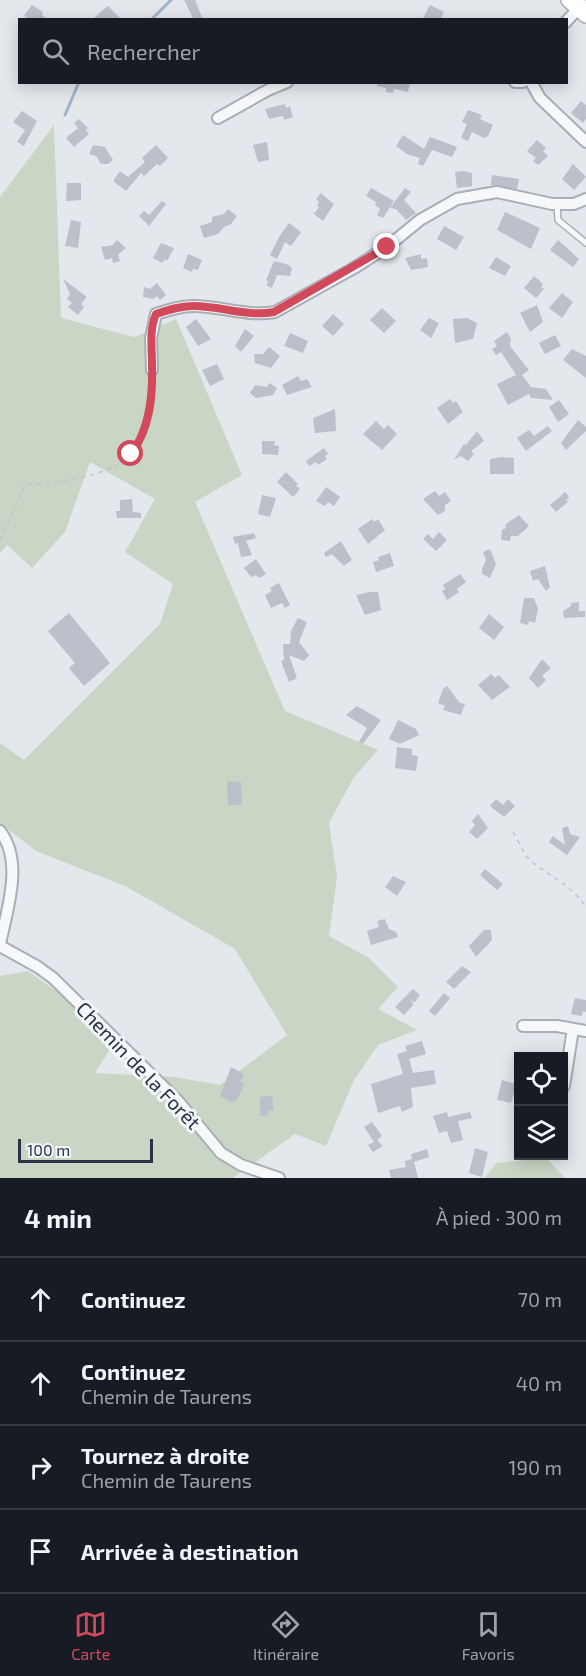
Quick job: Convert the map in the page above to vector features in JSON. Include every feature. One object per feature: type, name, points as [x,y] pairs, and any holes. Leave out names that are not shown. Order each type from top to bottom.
[{"type":"street","points":[[568,21],[580,6]]},
{"type":"street","points":[[218,118],[282,84]]},
{"type":"street","points":[[532,84],[540,98],[586,142]]},
{"type":"street","points":[[152,370],[152,322],[156,314],[178,307],[195,306],[263,314],[274,312],[354,268],[387,247],[420,220],[444,204],[457,199],[496,192],[557,204],[574,204],[586,199]]},
{"type":"street","name":"Chemin de la Forêt","points":[[0,831],[8,841],[13,861],[0,945],[53,978],[178,1101],[221,1153],[241,1165],[279,1178]]},
{"type":"street","points":[[523,1026],[586,1031]]},
{"type":"street","points":[[568,1061],[573,1029]]},
{"type":"lane","points":[[557,204],[558,220],[586,243]]},
{"type":"path","points":[[0,540],[25,485],[98,473],[131,454],[142,440],[147,424],[152,370]]},
{"type":"path","points":[[513,832],[531,860],[564,882],[577,894],[586,907]]},
{"type":"green space","points":[[54,125],[61,318],[134,337],[176,319],[242,475],[195,502],[285,711],[378,750],[354,777],[329,823],[337,877],[329,936],[369,958],[398,987],[378,1009],[417,1030],[378,1045],[354,1080],[326,1146],[295,1134],[233,1178],[0,1178],[0,976],[28,971],[77,1006],[115,1041],[95,1073],[175,1077],[220,1085],[287,1035],[235,949],[127,887],[36,851],[0,823],[0,743],[24,760],[160,624],[173,584],[125,552],[155,499],[90,462],[65,532],[32,568],[7,545],[0,553],[0,197]]},
{"type":"green space","points":[[548,1160],[565,1178],[485,1178],[496,1163]]},
{"type":"building","points":[[184,0],[195,0],[202,18],[193,18]]},
{"type":"building","points":[[32,5],[43,12],[42,15],[46,18],[27,18],[24,16]]},
{"type":"building","points":[[430,5],[444,12],[441,18],[423,18]]},
{"type":"building","points":[[108,6],[120,18],[94,18]]},
{"type":"building","points":[[378,84],[410,84],[408,92],[394,89],[393,93],[386,92],[386,88],[377,86]]},
{"type":"building","points":[[581,101],[586,105],[586,119],[583,123],[571,113]]},
{"type":"building","points":[[285,104],[286,108],[290,106],[293,117],[284,120],[283,116],[269,119],[265,109]]},
{"type":"building","points":[[468,110],[482,115],[480,119],[493,125],[488,136],[484,138],[472,132],[468,141],[461,138],[467,124],[462,122]]},
{"type":"building","points":[[22,111],[37,121],[24,146],[17,142],[25,130],[13,122]]},
{"type":"building","points":[[79,119],[88,128],[86,130],[89,134],[74,147],[66,138],[78,128],[74,123]]},
{"type":"building","points":[[403,135],[424,149],[430,137],[457,147],[452,157],[432,150],[423,166],[418,164],[420,158],[407,154],[396,146]]},
{"type":"building","points":[[537,140],[546,148],[543,151],[548,156],[538,165],[533,161],[536,158],[527,151]]},
{"type":"building","points":[[267,142],[269,160],[258,162],[253,145]]},
{"type":"building","points":[[93,145],[105,147],[113,160],[108,164],[101,164],[96,156],[89,154]]},
{"type":"building","points":[[156,145],[168,158],[160,166],[157,164],[144,176],[141,173],[126,191],[113,181],[120,171],[128,177],[145,162],[142,158]]},
{"type":"building","points":[[573,164],[586,177],[574,190],[562,179]]},
{"type":"building","points":[[455,172],[472,173],[472,186],[457,188]]},
{"type":"building","points":[[492,175],[519,179],[517,189],[491,185]]},
{"type":"building","points":[[67,183],[81,183],[81,200],[66,201]]},
{"type":"building","points":[[371,188],[394,201],[383,218],[377,215],[380,209],[375,205],[376,202],[366,196]]},
{"type":"building","points":[[405,188],[411,192],[404,200],[416,213],[406,220],[396,209],[390,208]]},
{"type":"building","points":[[321,193],[334,204],[323,221],[314,214],[319,207],[316,199]]},
{"type":"building","points":[[162,201],[166,204],[149,226],[139,216],[144,211],[149,215]]},
{"type":"building","points":[[228,209],[237,216],[231,224],[224,227],[218,234],[204,238],[200,226],[212,222],[212,217],[224,214]]},
{"type":"building","points":[[505,212],[540,228],[531,249],[497,230]]},
{"type":"building","points":[[71,220],[81,222],[78,248],[65,246]]},
{"type":"building","points":[[289,223],[301,232],[291,246],[285,242],[277,259],[270,255]]},
{"type":"building","points":[[444,226],[464,237],[456,250],[437,239]]},
{"type":"building","points":[[117,240],[126,248],[118,255],[120,261],[113,263],[112,258],[105,260],[101,247],[113,245]]},
{"type":"building","points":[[558,240],[579,259],[573,267],[550,250]]},
{"type":"building","points":[[161,243],[174,248],[167,261],[165,259],[162,263],[153,258]]},
{"type":"building","points":[[188,254],[202,260],[198,270],[193,269],[192,272],[183,268]]},
{"type":"building","points":[[421,254],[421,259],[427,258],[428,267],[411,270],[405,258]]},
{"type":"building","points":[[496,257],[511,266],[505,276],[489,268]]},
{"type":"building","points":[[274,261],[289,265],[292,269],[290,276],[277,275],[272,288],[267,286],[268,281],[266,280]]},
{"type":"building","points":[[534,276],[543,284],[541,287],[544,289],[536,298],[524,288]]},
{"type":"building","points":[[63,279],[87,297],[81,304],[84,307],[78,315],[68,307],[72,303],[67,299],[70,294]]},
{"type":"building","points":[[157,283],[166,295],[160,300],[157,296],[153,299],[143,297],[144,287],[150,289]]},
{"type":"building","points":[[562,293],[573,302],[562,318],[549,308]]},
{"type":"building","points":[[537,305],[543,322],[530,332],[520,313]]},
{"type":"building","points":[[382,308],[396,321],[384,333],[370,320]]},
{"type":"building","points":[[333,314],[344,324],[333,336],[322,326]]},
{"type":"building","points":[[429,318],[439,323],[431,338],[420,330]]},
{"type":"building","points":[[467,318],[477,323],[473,339],[455,343],[453,319]]},
{"type":"building","points":[[196,319],[211,339],[198,346],[186,327]]},
{"type":"building","points":[[245,329],[254,336],[241,352],[235,346]]},
{"type":"building","points":[[507,332],[511,339],[510,346],[529,370],[522,375],[531,387],[546,389],[553,400],[531,398],[529,394],[508,405],[497,384],[516,375],[501,352],[496,355],[492,349],[497,346],[494,341]]},
{"type":"building","points":[[290,333],[308,341],[303,353],[284,346]]},
{"type":"building","points":[[555,335],[561,346],[545,354],[539,343]]},
{"type":"building","points":[[269,347],[280,356],[271,368],[255,363],[254,354],[263,354]]},
{"type":"building","points":[[572,349],[586,356],[586,378],[563,360]]},
{"type":"building","points":[[217,364],[224,379],[210,386],[202,370]]},
{"type":"building","points":[[298,376],[301,381],[307,379],[312,387],[287,395],[282,385]]},
{"type":"building","points":[[270,383],[277,388],[273,395],[256,398],[250,393],[255,385],[267,387]]},
{"type":"building","points":[[450,399],[453,403],[456,401],[463,412],[448,424],[437,408]]},
{"type":"building","points":[[559,400],[569,414],[558,422],[549,407]]},
{"type":"building","points":[[335,409],[336,431],[315,433],[313,418]]},
{"type":"building","points":[[578,420],[586,427],[586,431],[566,450],[561,443]]},
{"type":"building","points":[[376,421],[384,429],[388,425],[397,434],[382,450],[363,434]]},
{"type":"building","points":[[548,426],[552,431],[526,451],[517,438],[529,430],[534,436]]},
{"type":"building","points":[[477,431],[484,441],[471,451],[474,454],[468,461],[461,456],[454,460],[464,444],[466,445]]},
{"type":"building","points":[[262,441],[275,441],[274,445],[279,446],[278,455],[262,454]]},
{"type":"building","points":[[324,448],[328,454],[325,456],[327,459],[318,465],[316,462],[309,466],[306,461]]},
{"type":"building","points":[[514,458],[514,474],[490,474],[490,459]]},
{"type":"building","points":[[286,472],[300,489],[293,497],[277,482]]},
{"type":"building","points":[[326,487],[340,497],[334,506],[328,502],[325,506],[316,501]]},
{"type":"building","points":[[435,491],[439,496],[445,492],[451,501],[445,505],[445,511],[438,515],[423,499]]},
{"type":"building","points":[[565,492],[569,497],[566,500],[568,502],[556,512],[550,505]]},
{"type":"building","points":[[262,495],[276,498],[270,517],[258,514]]},
{"type":"building","points":[[132,499],[133,512],[141,513],[141,518],[117,518],[116,511],[120,511],[120,500]]},
{"type":"building","points":[[519,515],[529,526],[518,536],[511,536],[510,541],[501,540],[502,529],[505,529],[506,524]]},
{"type":"building","points":[[372,519],[374,522],[378,519],[385,530],[368,544],[358,529]]},
{"type":"building","points":[[439,532],[447,540],[436,551],[423,539],[428,534],[433,539]]},
{"type":"building","points":[[254,533],[256,538],[246,541],[252,555],[241,557],[238,543],[235,544],[233,537]]},
{"type":"building","points":[[341,541],[352,560],[344,566],[332,554],[326,557],[324,553]]},
{"type":"building","points":[[490,549],[496,564],[490,578],[482,574],[482,569],[486,560],[483,552]]},
{"type":"building","points":[[390,553],[394,566],[376,572],[373,562],[379,560],[378,557]]},
{"type":"building","points":[[256,559],[266,574],[259,578],[256,575],[251,577],[244,568]]},
{"type":"building","points":[[545,566],[550,587],[546,591],[538,579],[533,581],[530,571]]},
{"type":"building","points":[[460,574],[466,582],[457,589],[459,592],[447,600],[442,591],[445,589],[443,585]]},
{"type":"building","points":[[279,583],[290,605],[285,608],[282,603],[271,608],[265,595],[272,591],[270,588]]},
{"type":"building","points":[[378,592],[381,610],[365,615],[356,595]]},
{"type":"building","points":[[524,598],[534,598],[538,609],[535,623],[529,621],[528,625],[520,623]]},
{"type":"building","points":[[579,602],[579,611],[585,611],[585,617],[564,618],[563,611],[571,606],[571,603]]},
{"type":"building","points":[[69,613],[110,663],[84,686],[69,668],[75,663],[48,631]]},
{"type":"building","points":[[489,614],[504,627],[494,640],[479,628]]},
{"type":"building","points":[[298,618],[307,622],[299,642],[309,655],[304,661],[289,655],[297,678],[289,682],[281,661],[284,660],[283,644],[290,644],[291,631]]},
{"type":"building","points":[[542,659],[551,668],[542,676],[546,680],[538,688],[529,678]]},
{"type":"building","points":[[491,674],[495,678],[499,675],[510,687],[492,700],[478,685]]},
{"type":"building","points":[[447,686],[460,703],[465,704],[461,715],[443,710],[445,706],[438,703],[443,689]]},
{"type":"building","points":[[357,706],[381,720],[363,744],[359,742],[367,728],[346,715]]},
{"type":"building","points":[[398,720],[416,729],[419,735],[400,744],[389,739]]},
{"type":"building","points":[[397,747],[412,749],[412,755],[418,756],[416,771],[395,768]]},
{"type":"building","points":[[227,781],[241,782],[242,805],[228,805]]},
{"type":"building","points":[[496,799],[503,805],[508,799],[515,806],[504,817],[490,806]]},
{"type":"building","points":[[478,814],[488,828],[477,839],[469,832],[475,825],[472,821]]},
{"type":"building","points":[[568,826],[570,834],[580,837],[567,855],[549,842],[553,836],[565,845],[562,828]]},
{"type":"building","points":[[485,869],[503,884],[497,890],[480,875]]},
{"type":"building","points":[[393,876],[406,882],[397,896],[385,887]]},
{"type":"building","points":[[385,919],[389,929],[396,932],[398,937],[371,945],[367,931],[379,927],[377,921]]},
{"type":"building","points":[[484,930],[491,930],[492,940],[476,957],[469,946]]},
{"type":"building","points":[[462,966],[471,972],[454,989],[446,982]]},
{"type":"building","points":[[413,989],[420,995],[414,1003],[411,999],[413,1005],[404,1015],[395,1007]]},
{"type":"building","points":[[444,993],[450,998],[435,1016],[429,1011]]},
{"type":"building","points":[[575,998],[586,1000],[586,1012],[583,1011],[582,1016],[571,1014]]},
{"type":"building","points":[[422,1041],[426,1054],[409,1059],[413,1073],[434,1070],[436,1084],[411,1088],[413,1107],[402,1112],[400,1106],[378,1113],[371,1084],[403,1074],[397,1054],[407,1051],[405,1046]]},
{"type":"building","points":[[231,1067],[244,1074],[240,1082],[245,1084],[236,1101],[231,1102],[220,1096]]},
{"type":"building","points":[[502,1080],[514,1083],[511,1103],[497,1100]]},
{"type":"building","points":[[272,1096],[274,1110],[268,1111],[269,1115],[260,1116],[260,1097]]},
{"type":"building","points":[[447,1112],[448,1117],[470,1112],[472,1118],[458,1121],[463,1140],[451,1143],[447,1131],[439,1133],[433,1116]]},
{"type":"building","points":[[372,1122],[382,1136],[377,1140],[383,1146],[373,1152],[368,1145],[374,1142],[364,1127]]},
{"type":"building","points":[[475,1148],[488,1152],[482,1177],[469,1173]]},
{"type":"building","points":[[427,1149],[429,1157],[414,1162],[418,1178],[391,1178],[389,1170],[406,1167],[405,1161],[412,1159],[411,1154]]},
{"type":"waterway","points":[[153,18],[171,0]]},
{"type":"waterway","points":[[65,115],[78,84]]},
{"type":"route","points":[[131,454],[142,440],[147,424],[151,395],[152,322],[156,314],[178,307],[195,306],[263,314],[274,312],[387,247]]}]
